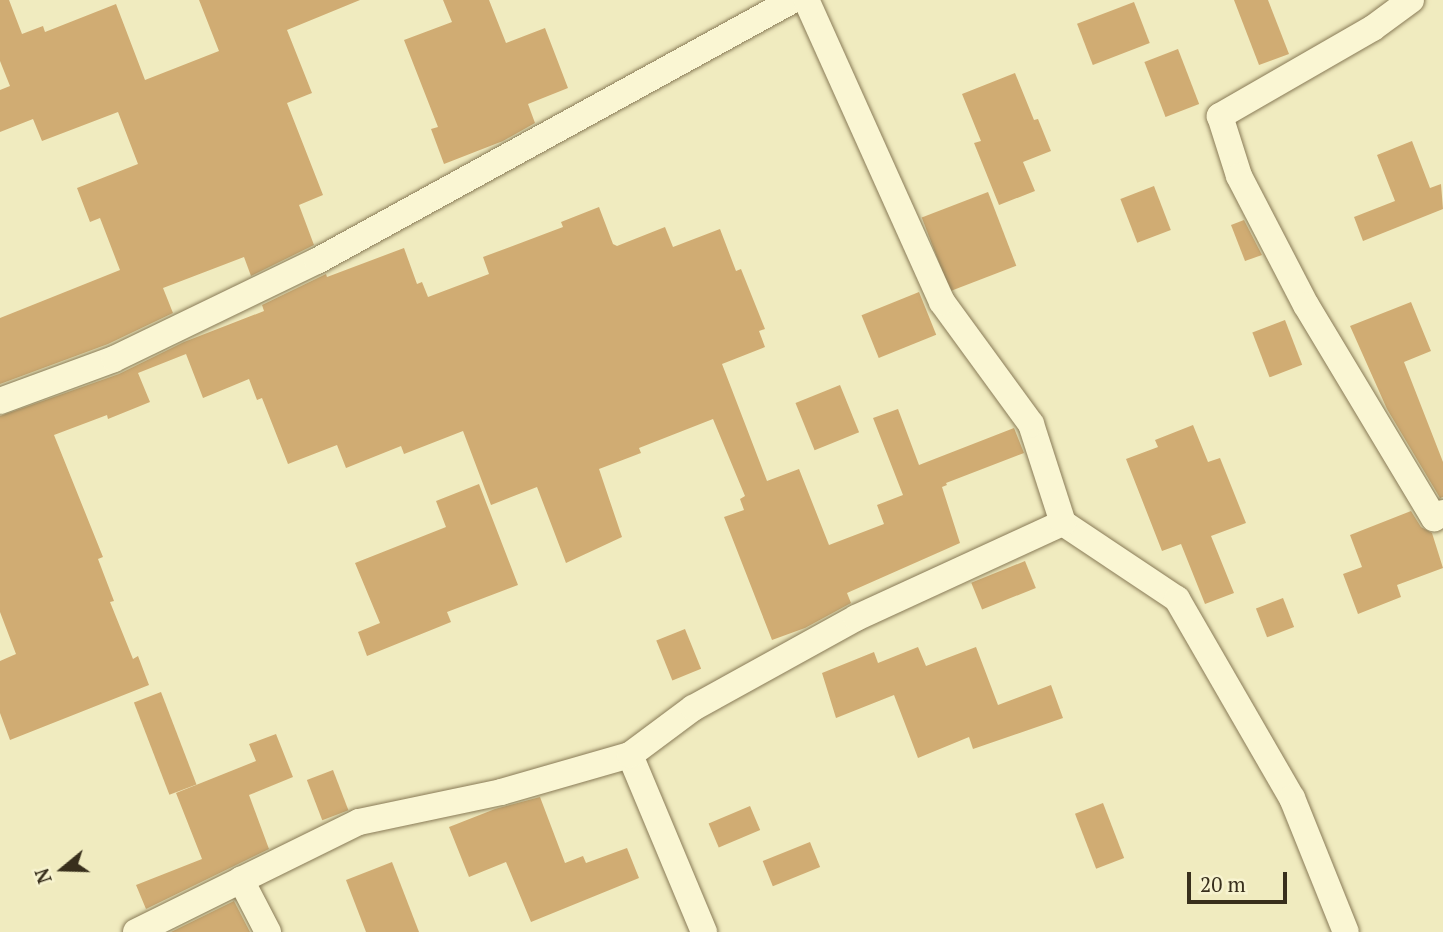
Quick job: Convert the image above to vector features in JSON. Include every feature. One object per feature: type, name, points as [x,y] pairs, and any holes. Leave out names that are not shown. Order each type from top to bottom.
[{"type":"street","points":[[0,401],[114,359],[317,261],[793,0]]},
{"type":"street","points":[[806,0],[942,302],[1031,424],[1063,523],[1177,599],[1292,798],[1346,932]]},
{"type":"street","points":[[1411,0],[1373,28],[1220,116],[1240,176],[1306,305],[1434,517],[1443,513]]},
{"type":"street","points":[[136,932],[359,822],[501,792],[630,755],[693,708],[856,618],[1063,523]]},
{"type":"street","points":[[630,755],[704,932]]},
{"type":"street","points":[[241,880],[268,932]]},
{"type":"building","points":[[0,0],[9,0],[22,34],[43,26],[45,32],[116,4],[145,80],[219,51],[199,0],[360,0],[287,30],[312,93],[287,103],[323,195],[299,205],[314,245],[251,276],[244,257],[163,288],[173,313],[108,344],[0,384],[0,318],[120,270],[100,218],[90,222],[77,188],[138,164],[118,112],[42,141],[33,119],[0,132],[0,90],[10,86],[0,61]]},
{"type":"building","points":[[443,0],[489,0],[506,43],[545,28],[568,88],[528,104],[535,123],[503,141],[444,164],[431,129],[438,127],[404,40],[452,22]]},
{"type":"building","points":[[1234,0],[1268,0],[1289,54],[1259,65]]},
{"type":"building","points":[[1134,2],[1150,43],[1093,65],[1077,24]]},
{"type":"building","points":[[1178,49],[1199,104],[1166,117],[1144,62]]},
{"type":"building","points":[[1015,73],[1034,120],[1038,119],[1051,151],[1023,162],[1035,191],[999,205],[974,143],[981,141],[962,94]]},
{"type":"building","points":[[1412,141],[1430,188],[1441,184],[1443,209],[1363,241],[1354,217],[1395,201],[1377,155]]},
{"type":"building","points":[[1154,186],[1171,230],[1137,243],[1120,199]]},
{"type":"building","points":[[988,192],[1016,266],[950,291],[922,217]]},
{"type":"building","points":[[599,207],[613,244],[617,246],[665,227],[673,247],[720,229],[736,271],[741,269],[765,329],[759,331],[765,347],[722,364],[767,481],[799,469],[829,545],[884,524],[877,505],[903,495],[873,418],[898,409],[919,465],[1014,428],[1024,453],[946,483],[947,485],[942,487],[960,543],[847,593],[851,603],[805,628],[772,640],[724,517],[744,510],[740,499],[745,496],[713,419],[639,448],[641,453],[599,469],[622,537],[566,563],[537,487],[491,505],[463,431],[404,454],[401,446],[346,468],[337,445],[288,464],[262,398],[257,400],[249,379],[203,398],[186,354],[138,373],[150,402],[108,419],[107,415],[54,435],[103,557],[98,559],[114,601],[110,602],[133,659],[138,656],[149,685],[10,740],[0,713],[0,661],[16,654],[0,612],[0,416],[119,374],[184,342],[264,311],[262,305],[326,274],[327,277],[404,248],[417,284],[422,282],[428,297],[489,274],[483,257],[563,227],[561,222]]},
{"type":"building","points":[[1244,220],[1262,255],[1245,261],[1231,225]]},
{"type":"building","points":[[919,292],[936,335],[879,358],[862,315]]},
{"type":"building","points":[[1411,302],[1431,351],[1404,362],[1443,462],[1443,497],[1440,498],[1387,409],[1350,326]]},
{"type":"building","points":[[1285,320],[1302,365],[1270,377],[1252,333]]},
{"type":"building","points":[[840,385],[859,432],[815,450],[795,403]]},
{"type":"building","points":[[1193,425],[1208,462],[1220,458],[1246,523],[1211,536],[1234,593],[1205,604],[1181,544],[1162,551],[1126,459],[1158,447],[1155,440]]},
{"type":"building","points":[[479,484],[518,585],[447,612],[451,622],[367,656],[358,632],[380,623],[355,563],[446,527],[436,501]]},
{"type":"building","points":[[1411,511],[1421,527],[1432,533],[1443,568],[1397,585],[1401,597],[1358,614],[1343,574],[1362,567],[1350,535]]},
{"type":"building","points":[[1025,561],[1036,588],[982,610],[971,583]]},
{"type":"building","points":[[1283,598],[1294,627],[1267,637],[1256,608]]},
{"type":"building","points":[[685,629],[701,669],[672,680],[656,641]]},
{"type":"building","points":[[918,647],[926,666],[976,647],[998,705],[1051,685],[1063,718],[973,749],[969,737],[918,758],[894,695],[836,718],[822,673],[874,652],[878,663]]},
{"type":"building","points":[[161,692],[196,784],[169,795],[134,702]]},
{"type":"building","points":[[276,734],[293,777],[249,795],[269,849],[146,909],[136,885],[202,859],[176,793],[256,761],[249,744]]},
{"type":"building","points":[[333,770],[348,810],[322,820],[307,780]]},
{"type":"building","points":[[540,797],[565,863],[583,856],[586,863],[627,848],[639,878],[531,922],[506,862],[469,877],[449,827],[495,809]]},
{"type":"building","points":[[1103,803],[1124,858],[1096,869],[1075,814]]},
{"type":"building","points":[[750,806],[760,830],[719,848],[709,824]]},
{"type":"building","points":[[810,842],[820,867],[773,886],[763,861]]},
{"type":"building","points":[[392,862],[419,932],[366,932],[346,880]]},
{"type":"building","points":[[234,901],[250,932],[171,932]]}]
